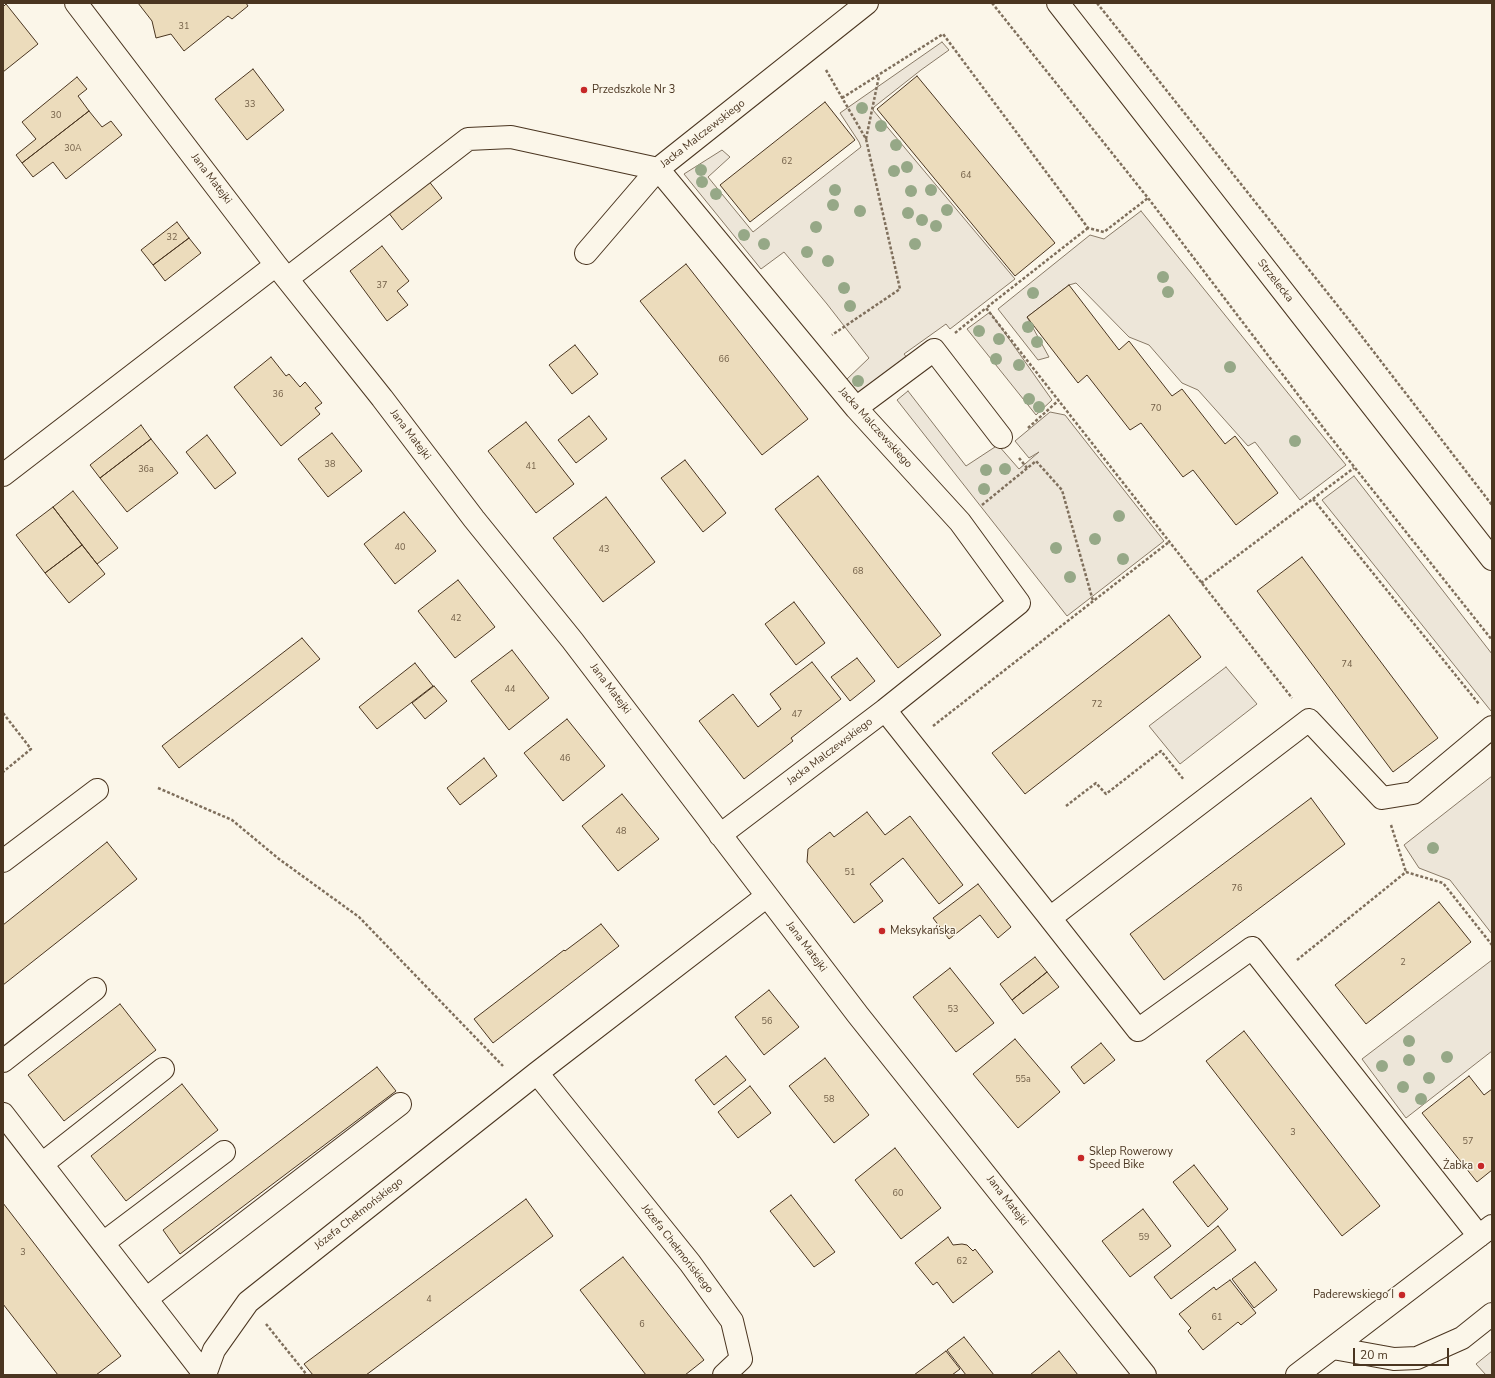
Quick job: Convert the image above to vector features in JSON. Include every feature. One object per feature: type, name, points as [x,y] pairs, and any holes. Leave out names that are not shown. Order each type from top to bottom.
[{"type":"street","name":"Jana Matejki","points":[[76,3],[474,519],[572,640],[858,1015],[1145,1375]]},
{"type":"street","name":"Jacka Malczewskiego","points":[[720,835],[885,710],[1019,603],[960,522],[856,408],[658,170],[867,3]]},
{"type":"street","name":"Strzelecka","points":[[1058,3],[1492,559]]},
{"type":"street","points":[[3,475],[282,271],[468,139],[511,137],[658,170],[586,253]]},
{"type":"street","points":[[856,408],[934,350],[1001,437]]},
{"type":"street","points":[[885,710],[1138,1030],[1252,948],[1485,1231],[1297,1375]]},
{"type":"street","points":[[1050,918],[1309,720],[1382,798],[1413,793],[1492,727]]},
{"type":"street","points":[[3,861],[97,790]]},
{"type":"street","name":"Józefa Chełmońskiego","points":[[205,1375],[214,1350],[248,1302],[529,1079],[767,896]]},
{"type":"street","points":[[3,1061],[95,989]]},
{"type":"street","points":[[42,1164],[164,1069]]},
{"type":"street","name":"Józefa Chełmońskiego","points":[[529,1079],[690,1263],[732,1321],[741,1359],[724,1375]]},
{"type":"street","points":[[146,1299],[400,1104]]},
{"type":"street","points":[[7,1128],[42,1164],[205,1375]]},
{"type":"street","points":[[103,1243],[224,1152]]},
{"type":"street","points":[[1333,1348],[1394,1359],[1417,1358],[1462,1338],[1492,1314]]},
{"type":"path","points":[[992,3],[1148,198],[1354,468],[1492,640]]},
{"type":"path","points":[[1097,3],[1348,319],[1492,506]]},
{"type":"path","points":[[842,98],[943,34],[1088,228],[1104,232],[1148,198]]},
{"type":"path","points":[[808,351],[900,289],[866,139],[812,47]]},
{"type":"path","points":[[866,139],[879,75]]},
{"type":"path","points":[[934,350],[1088,228]]},
{"type":"path","points":[[986,308],[1309,720]]},
{"type":"path","points":[[960,522],[1036,461],[1062,490],[1093,601]]},
{"type":"path","points":[[1201,583],[1354,468]]},
{"type":"path","points":[[1313,499],[1482,708]]},
{"type":"path","points":[[911,743],[1169,542]]},
{"type":"path","points":[[3,713],[31,749],[3,772]]},
{"type":"path","points":[[1066,806],[1096,783],[1106,794],[1161,751],[1201,803]]},
{"type":"path","points":[[158,788],[232,820],[279,860],[359,917],[426,985],[529,1079]]},
{"type":"path","points":[[1382,798],[1406,872]]},
{"type":"path","points":[[1406,872],[1443,883],[1492,945]]},
{"type":"path","points":[[1276,977],[1406,872]]},
{"type":"path","points":[[248,1302],[307,1375]]},
{"type":"shaded area","points":[[942,42],[949,50],[874,107],[873,110],[1015,279],[950,329],[946,324],[904,354],[909,360],[860,396],[846,380],[869,358],[827,304],[784,252],[761,269],[684,174],[722,150],[730,157],[708,177],[753,232],[861,147],[840,113]]},
{"type":"shaded area","points":[[1141,211],[1346,465],[1300,500],[1255,442],[1248,446],[1198,390],[1182,383],[1149,345],[1129,337],[1076,283],[1069,285],[1027,317],[1049,357],[1038,360],[998,309],[1090,235],[1104,239]]},
{"type":"shaded area","points":[[990,312],[1052,400],[1036,415],[967,329]]},
{"type":"shaded area","points":[[908,391],[966,466],[998,445],[1019,469],[1039,452],[1029,458],[1015,441],[1050,412],[1065,415],[1164,541],[1067,616],[897,400]]},
{"type":"shaded area","points":[[1354,476],[1492,654],[1491,711],[1322,500]]},
{"type":"shaded area","points":[[1226,667],[1257,704],[1180,764],[1149,726]]},
{"type":"shaded area","points":[[1492,776],[1492,934],[1450,880],[1419,868],[1404,845]]},
{"type":"shaded area","points":[[1492,960],[1492,1051],[1406,1118],[1362,1059]]},
{"type":"shaded area","points":[[1492,1351],[1492,1375],[1486,1375],[1476,1364]]},
{"type":"building","points":[[138,3],[246,3],[248,6],[232,19],[228,16],[184,51],[171,34],[156,38],[152,21]]},
{"type":"building","points":[[6,4],[38,44],[3,72],[3,7]]},
{"type":"building","points":[[253,69],[284,110],[247,140],[215,99]]},
{"type":"building","points":[[917,76],[1055,243],[1015,276],[877,109]]},
{"type":"building","points":[[77,77],[87,89],[78,96],[89,111],[22,163],[16,155],[36,139],[22,122]]},
{"type":"building","points":[[825,102],[855,140],[750,222],[720,185]]},
{"type":"building","points":[[89,111],[102,127],[111,121],[122,135],[66,179],[53,162],[33,177],[22,163]]},
{"type":"building","points":[[428,180],[442,198],[402,230],[388,212]]},
{"type":"building","points":[[177,222],[189,238],[153,265],[141,250]]},
{"type":"building","points":[[189,238],[201,253],[165,281],[153,265]]},
{"type":"building","points":[[382,246],[409,281],[397,291],[408,305],[387,321],[350,271]]},
{"type":"building","points":[[686,264],[808,419],[762,455],[640,301]]},
{"type":"building","points":[[1069,285],[1119,350],[1129,341],[1172,396],[1182,389],[1225,444],[1235,436],[1278,493],[1236,525],[1193,470],[1183,477],[1141,423],[1130,430],[1087,375],[1078,383],[1027,317]]},
{"type":"building","points":[[575,345],[598,374],[572,394],[549,365]]},
{"type":"building","points":[[271,357],[286,376],[289,374],[300,387],[305,382],[322,403],[315,408],[320,414],[281,446],[234,387]]},
{"type":"building","points":[[589,416],[607,439],[576,463],[558,440]]},
{"type":"building","points":[[526,422],[574,484],[536,513],[488,451]]},
{"type":"building","points":[[141,425],[151,439],[100,478],[90,465]]},
{"type":"building","points":[[332,433],[362,471],[328,497],[298,459]]},
{"type":"building","points":[[207,435],[236,473],[215,489],[186,452]]},
{"type":"building","points":[[151,439],[178,473],[127,512],[100,478]]},
{"type":"building","points":[[685,460],[726,513],[703,532],[661,478]]},
{"type":"building","points":[[818,476],[941,635],[898,668],[775,509]]},
{"type":"building","points":[[73,491],[118,548],[97,564],[53,507]]},
{"type":"building","points":[[606,497],[655,562],[603,602],[553,538]]},
{"type":"building","points":[[53,507],[82,545],[45,573],[16,535]]},
{"type":"building","points":[[404,512],[436,551],[395,584],[364,544]]},
{"type":"building","points":[[82,545],[105,574],[69,603],[45,573]]},
{"type":"building","points":[[1302,557],[1438,738],[1393,772],[1257,591]]},
{"type":"building","points":[[458,580],[495,627],[455,658],[418,611]]},
{"type":"building","points":[[794,602],[825,643],[796,665],[765,624]]},
{"type":"building","points":[[1169,615],[1201,657],[1025,794],[992,753]]},
{"type":"building","points":[[302,638],[320,659],[179,768],[162,746]]},
{"type":"building","points":[[512,650],[549,698],[509,730],[471,681]]},
{"type":"building","points":[[857,658],[875,681],[850,701],[831,677]]},
{"type":"building","points":[[812,662],[841,699],[791,738],[793,741],[744,779],[699,721],[733,694],[758,727],[781,709],[770,694]]},
{"type":"building","points":[[415,663],[433,686],[377,729],[359,707]]},
{"type":"building","points":[[434,686],[447,701],[425,719],[412,703]]},
{"type":"building","points":[[567,719],[605,766],[563,801],[524,753]]},
{"type":"building","points":[[484,758],[497,776],[460,805],[447,788]]},
{"type":"building","points":[[622,794],[659,839],[618,871],[582,826]]},
{"type":"building","points":[[1311,798],[1345,844],[1164,980],[1130,934]]},
{"type":"building","points":[[867,812],[885,835],[910,816],[963,885],[939,904],[903,858],[870,884],[883,901],[854,923],[807,862],[808,849],[830,832],[834,837]]},
{"type":"building","points":[[107,842],[137,879],[3,985],[3,925]]},
{"type":"building","points":[[978,884],[1011,927],[998,938],[980,915],[949,939],[933,918]]},
{"type":"building","points":[[1439,902],[1471,942],[1366,1024],[1335,985]]},
{"type":"building","points":[[601,924],[619,946],[493,1043],[474,1019],[564,950],[565,951]]},
{"type":"building","points":[[1035,957],[1047,972],[1012,1000],[1000,984]]},
{"type":"building","points":[[950,968],[994,1023],[956,1052],[913,997]]},
{"type":"building","points":[[1047,972],[1059,987],[1023,1014],[1012,1000]]},
{"type":"building","points":[[769,990],[799,1027],[764,1055],[735,1017]]},
{"type":"building","points":[[120,1004],[156,1050],[64,1121],[28,1075]]},
{"type":"building","points":[[1244,1031],[1380,1206],[1342,1236],[1206,1061]]},
{"type":"building","points":[[1015,1039],[1060,1092],[1018,1128],[973,1074]]},
{"type":"building","points":[[1101,1043],[1115,1060],[1084,1084],[1071,1067]]},
{"type":"building","points":[[726,1056],[746,1080],[714,1105],[695,1080]]},
{"type":"building","points":[[825,1058],[869,1115],[834,1143],[789,1086]]},
{"type":"building","points":[[377,1067],[396,1091],[180,1254],[163,1230]]},
{"type":"building","points":[[1469,1076],[1484,1095],[1492,1089],[1492,1170],[1477,1182],[1422,1113]]},
{"type":"building","points":[[182,1084],[218,1130],[126,1201],[91,1156]]},
{"type":"building","points":[[750,1086],[771,1113],[738,1138],[718,1112]]},
{"type":"building","points":[[895,1148],[941,1208],[901,1239],[855,1180]]},
{"type":"building","points":[[1194,1165],[1228,1209],[1208,1227],[1173,1182]]},
{"type":"building","points":[[791,1195],[835,1252],[814,1267],[770,1211]]},
{"type":"building","points":[[526,1199],[553,1236],[366,1375],[313,1375],[304,1364]]},
{"type":"building","points":[[3,1203],[121,1356],[96,1375],[58,1375],[3,1304]]},
{"type":"building","points":[[1143,1209],[1171,1246],[1130,1277],[1102,1241]]},
{"type":"building","points":[[1218,1226],[1236,1250],[1171,1299],[1154,1277]]},
{"type":"building","points":[[948,1237],[953,1245],[962,1244],[967,1245],[973,1251],[975,1249],[993,1272],[953,1303],[937,1282],[933,1285],[915,1263]]},
{"type":"building","points":[[623,1257],[704,1360],[685,1375],[646,1375],[580,1290]]},
{"type":"building","points":[[1255,1262],[1277,1290],[1254,1308],[1232,1279]]},
{"type":"building","points":[[1230,1280],[1256,1313],[1241,1325],[1238,1322],[1203,1350],[1188,1331],[1191,1328],[1179,1314],[1214,1287],[1216,1290]]},
{"type":"building","points":[[964,1337],[994,1375],[966,1375],[947,1350]]},
{"type":"building","points":[[946,1351],[960,1369],[952,1375],[914,1375]]},
{"type":"building","points":[[1059,1351],[1078,1375],[1030,1375]]},
{"type":"place","name":"Przedszkole Nr 3","points":[[584,90]]},
{"type":"place","name":"Meksykańska","points":[[882,931]]},
{"type":"place","name":"Sklep Rowerowy Speed Bike","points":[[1081,1158]]},
{"type":"place","name":"Żabka","points":[[1481,1166]]},
{"type":"place","name":"Paderewskiego I","points":[[1402,1295]]}]
